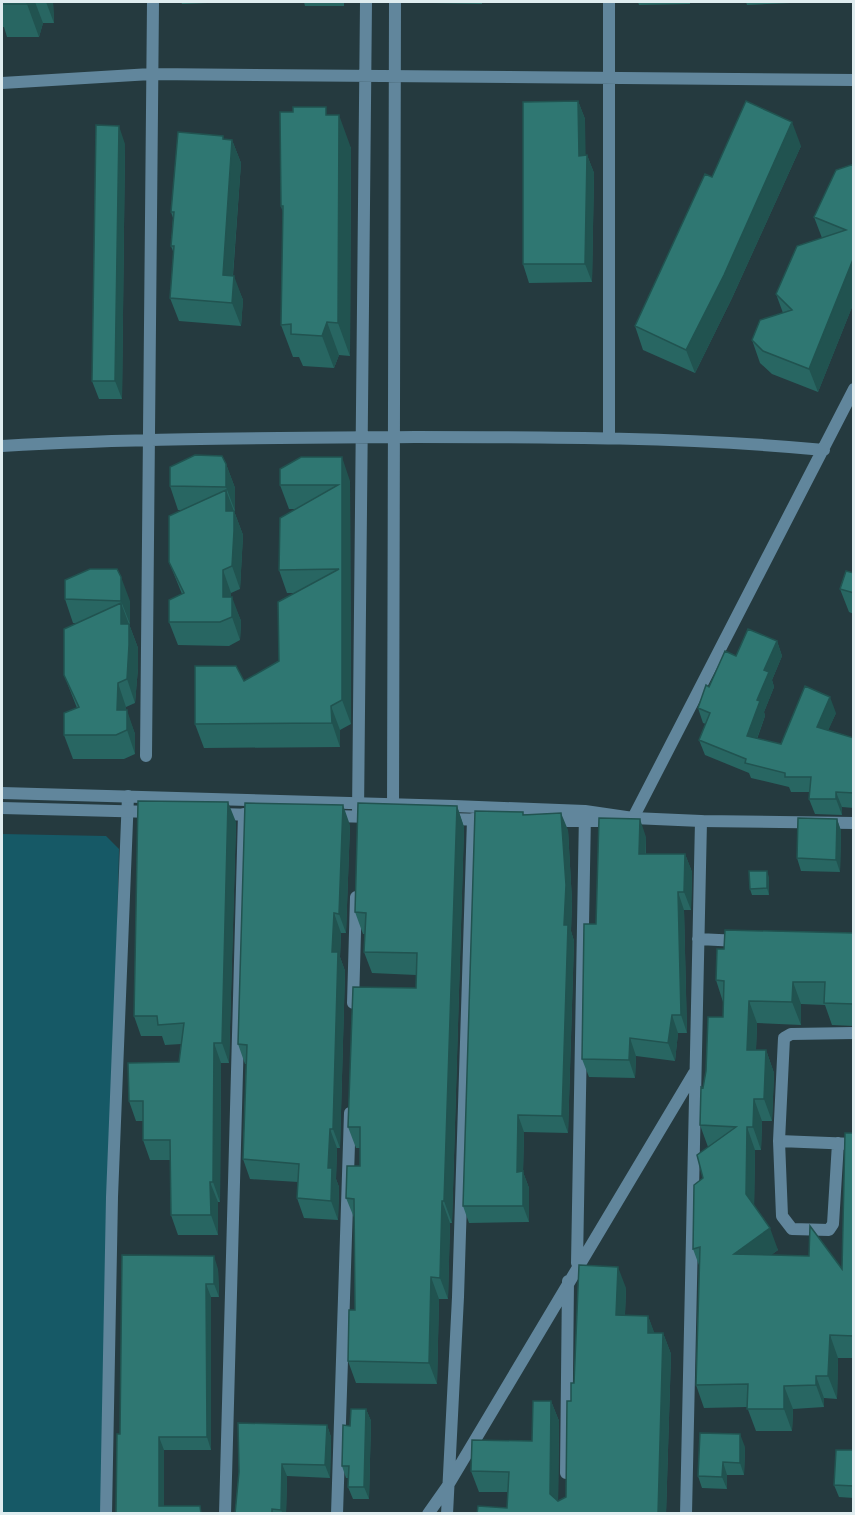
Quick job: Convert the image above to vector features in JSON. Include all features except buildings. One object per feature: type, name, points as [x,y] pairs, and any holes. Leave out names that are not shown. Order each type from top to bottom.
[{"type":"street","points":[[146,756],[153,2]]},
{"type":"street","points":[[358,822],[366,2]]},
{"type":"street","points":[[393,818],[395,2]]},
{"type":"street","points":[[609,2],[609,437]]},
{"type":"street","points":[[2,83],[151,74],[854,80]]},
{"type":"street","points":[[633,818],[854,389]]},
{"type":"street","points":[[2,446],[148,438],[609,437],[728,441],[824,450]]},
{"type":"street","points":[[2,793],[392,804],[454,812],[700,821],[854,823]]},
{"type":"street","points":[[106,1514],[112,1197],[128,796]]},
{"type":"street","points":[[2,808],[163,812]]},
{"type":"street","points":[[324,816],[358,822],[454,812],[473,819],[585,816]]},
{"type":"street","points":[[209,813],[278,815]]},
{"type":"street","points":[[225,1514],[244,814]]},
{"type":"street","points":[[578,1265],[585,816]]},
{"type":"street","points":[[447,1514],[458,1297],[473,819]]},
{"type":"street","points":[[686,1514],[700,821]]},
{"type":"street","points":[[352,1019],[356,888]]},
{"type":"street","points":[[698,939],[758,942]]},
{"type":"street","points":[[838,1143],[833,1224],[828,1230],[792,1229],[782,1216],[779,1141],[784,1038],[791,1034],[854,1033]]},
{"type":"street","points":[[428,1514],[447,1487],[568,1280],[696,1071]]},
{"type":"street","points":[[337,1514],[350,1102]]},
{"type":"street","points":[[779,1141],[854,1144]]},
{"type":"street","points":[[566,1490],[568,1280]]},
{"type":"shaded area","points":[[2,834],[106,836],[119,849],[103,1513],[2,1514]]}]
